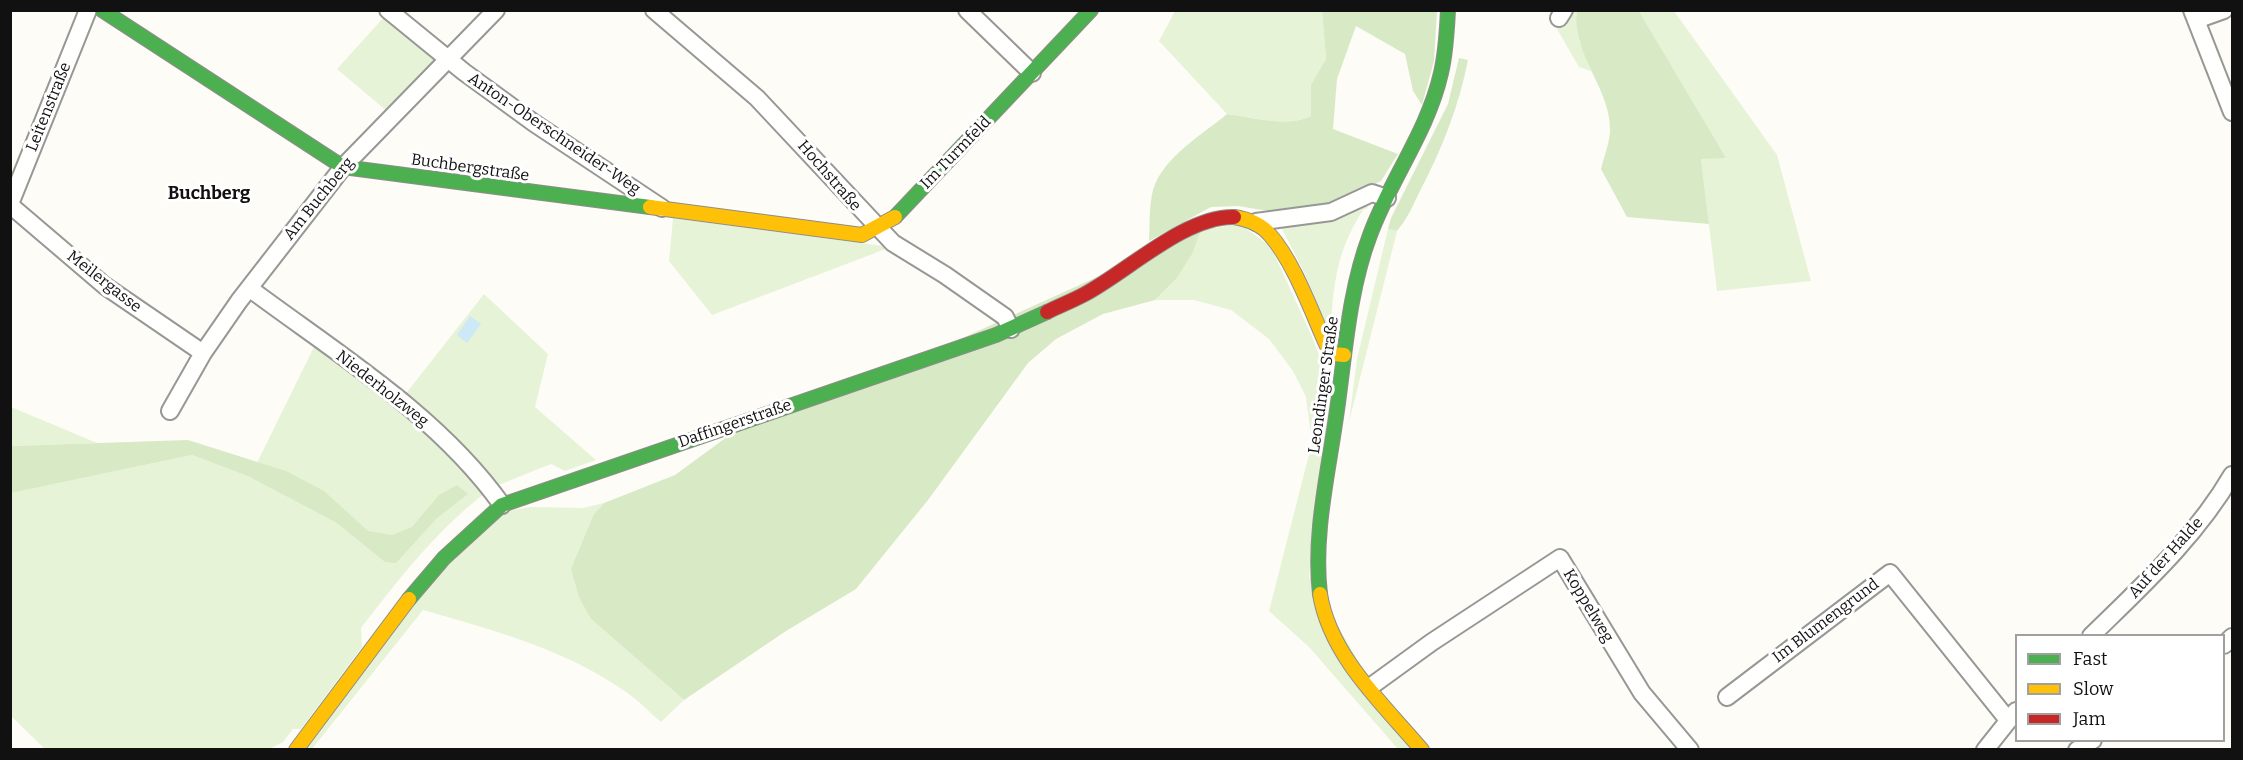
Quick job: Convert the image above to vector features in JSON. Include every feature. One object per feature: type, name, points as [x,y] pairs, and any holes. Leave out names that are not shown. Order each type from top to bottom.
[{"type":"street","name":"Leitenstraße","points":[[10,205],[88,10]]},
{"type":"street","name":"Buchbergstraße","points":[[102,10],[343,167],[862,235],[877,227]]},
{"type":"street","name":"Anton-Oberschneider-Weg","points":[[388,10],[534,123],[666,210]]},
{"type":"street","name":"Am Buchberg","points":[[170,411],[203,353],[249,288],[343,167],[496,10]]},
{"type":"street","name":"Hochstraße","points":[[654,10],[757,98],[893,243],[945,275],[1005,317],[1011,329]]},
{"type":"street","points":[[967,10],[1032,73]]},
{"type":"street","name":"Im Turmfeld","points":[[877,227],[892,220],[1091,10]]},
{"type":"street","name":"Leondinger Straße","points":[[1422,750],[1370,687],[1330,630],[1322,607],[1318,583],[1320,539],[1344,356],[1360,265],[1369,235],[1434,101],[1446,57],[1448,10]]},
{"type":"street","points":[[2224,10],[2194,15],[2232,112]]},
{"type":"street","name":"Daffingerstraße","points":[[296,750],[420,585],[457,543],[502,505],[1011,329],[1085,294],[1202,221],[1232,217],[1256,222],[1331,212],[1372,194],[1387,198]]},
{"type":"street","name":"Meilergasse","points":[[10,205],[105,286],[203,353]]},
{"type":"street","points":[[1256,222],[1270,234],[1283,253],[1327,346],[1334,354],[1344,356]]},
{"type":"street","name":"Niederholzweg","points":[[249,288],[364,373],[428,424],[457,452],[502,505]]},
{"type":"street","name":"Auf der Halde","points":[[2093,634],[2168,560],[2197,526],[2232,475]]},
{"type":"street","name":"Koppelweg","points":[[1370,687],[1450,629],[1560,558],[1642,693],[1690,750]]},
{"type":"street","name":"Im Blumengrund","points":[[1727,697],[1890,573],[2012,715]]},
{"type":"street","points":[[1985,750],[2012,715]]},
{"type":"street","points":[[2077,750],[2091,742]]},
{"type":"green space","points":[[1175,11],[1322,11],[1326,59],[1312,85],[1311,116],[1280,121],[1227,114],[1159,41]]},
{"type":"green space","points":[[1322,11],[1437,11],[1434,61],[1422,105],[1413,91],[1405,54],[1356,26],[1337,79],[1333,129],[1398,154],[1381,181],[1327,209],[1274,212],[1238,206],[1211,207],[1149,241],[1151,202],[1158,178],[1174,157],[1227,114],[1280,121],[1311,116],[1311,85],[1326,59]]},
{"type":"green space","points":[[1568,11],[1577,11],[1579,41],[1591,71],[1579,67],[1557,29]]},
{"type":"green space","points":[[1577,11],[1639,11],[1726,158],[1701,159],[1709,224],[1627,217],[1601,169],[1608,146],[1609,116],[1580,42]]},
{"type":"green space","points":[[1639,11],[1674,11],[1777,155],[1811,281],[1717,291],[1701,159],[1725,157]]},
{"type":"green space","points":[[385,16],[432,51],[437,61],[388,112],[337,69]]},
{"type":"green space","points":[[1459,58],[1468,60],[1455,111],[1442,143],[1404,221],[1397,231],[1388,229],[1391,218],[1448,104]]},
{"type":"green space","points":[[1366,204],[1368,208],[1363,210],[1343,251],[1336,278],[1331,324],[1328,328],[1304,272],[1280,225]]},
{"type":"green space","points":[[673,218],[891,247],[712,315],[669,261]]},
{"type":"green space","points":[[1240,224],[1271,247],[1313,339],[1326,374],[1330,403],[1309,577],[1410,749],[1398,749],[1309,647],[1269,611],[1312,443],[1306,397],[1293,371],[1269,339],[1231,310],[1194,300],[1155,300],[1176,279],[1201,230]]},
{"type":"green space","points":[[1388,229],[1397,231],[1349,422],[1357,359]]},
{"type":"green space","points":[[1201,230],[1192,254],[1176,279],[1155,300],[1103,314],[1056,339],[1028,363],[928,500],[856,589],[786,631],[684,700],[591,619],[579,597],[571,569],[594,514],[604,503],[675,475],[731,434],[830,398]]},
{"type":"green space","points":[[484,294],[548,354],[535,407],[596,460],[565,471],[551,464],[496,486],[404,396]]},
{"type":"green space","points":[[314,347],[426,429],[485,493],[434,540],[389,592],[361,628],[362,647],[301,729],[293,729],[283,742],[267,750],[45,749],[11,716],[10,493],[192,455],[250,477]]},
{"type":"green space","points":[[11,407],[97,443],[11,446]]},
{"type":"green space","points":[[188,440],[286,471],[324,491],[368,531],[392,535],[412,527],[439,495],[457,485],[468,494],[436,519],[396,563],[385,562],[337,523],[250,477],[192,455],[11,493],[11,446]]},
{"type":"green space","points":[[604,503],[594,514],[591,619],[684,700],[661,722],[639,702],[603,677],[553,652],[476,625],[423,610],[312,749],[303,750],[433,579],[507,511],[531,507],[583,508]]},
{"type":"water","points":[[470,316],[481,324],[467,343],[457,335]]},
{"type":"traffic: fast","points":[[102,10],[343,167],[650,207]]},
{"type":"traffic: fast","points":[[895,217],[1091,10]]},
{"type":"traffic: fast","points":[[1320,594],[1318,550],[1322,505],[1348,325],[1357,279],[1378,215],[1418,135],[1435,94],[1444,57],[1448,10]]},
{"type":"traffic: fast","points":[[409,599],[444,558],[502,505],[996,335],[1047,312]]},
{"type":"traffic: slow","points":[[650,207],[862,235],[895,217]]},
{"type":"traffic: slow","points":[[1234,217],[1262,228],[1279,246],[1295,273],[1327,346],[1334,354],[1344,355]]},
{"type":"traffic: slow","points":[[1320,594],[1326,617],[1346,658],[1375,697],[1422,750]]},
{"type":"traffic: slow","points":[[296,750],[409,599]]},
{"type":"traffic: jam","points":[[1047,312],[1080,297],[1157,246],[1196,225],[1215,219],[1234,217]]},
{"type":"district","name":"Buchberg","points":[[209,194]]}]
